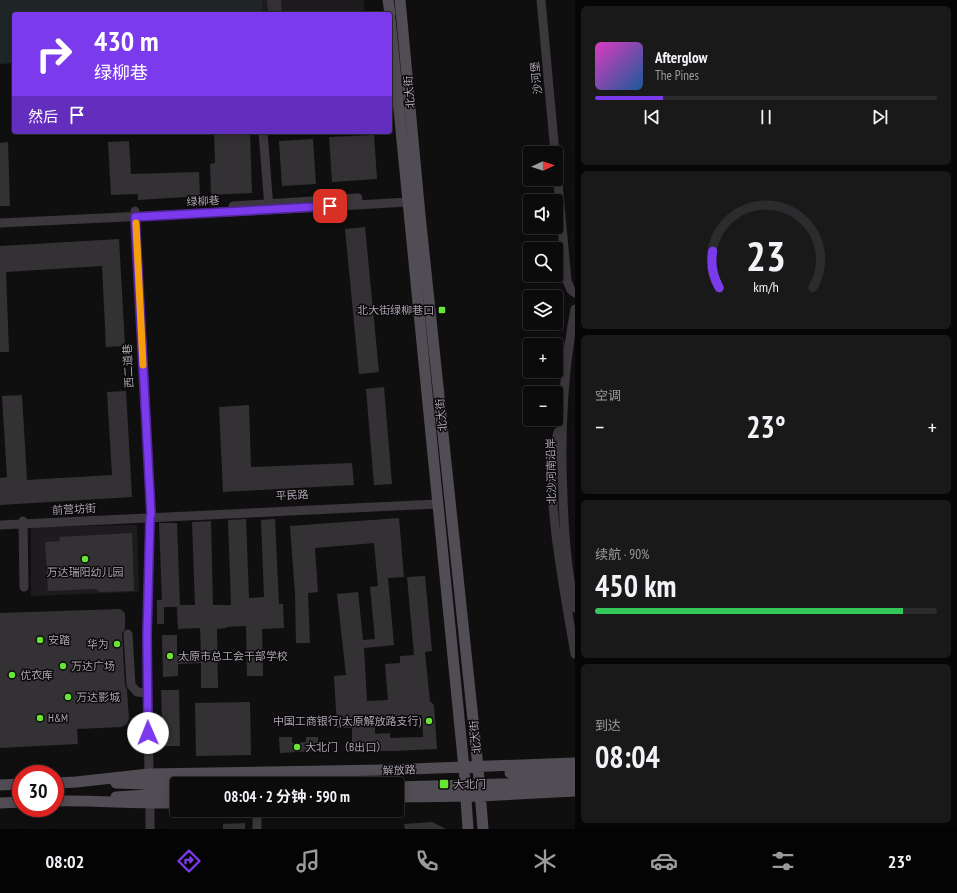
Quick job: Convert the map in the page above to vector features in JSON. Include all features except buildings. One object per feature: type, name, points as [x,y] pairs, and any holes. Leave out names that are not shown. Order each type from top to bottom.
[{"type":"main road","points":[[388,0],[390,12]]},
{"type":"main road","name":"北大街","points":[[400,0],[420,215],[478,767],[483,829]]},
{"type":"main road","points":[[392,40],[464,768],[468,829]]},
{"type":"main road","name":"解放路","points":[[148,792],[210,774],[464,768],[575,763]]},
{"type":"main road","name":"解放路","points":[[64,801],[148,792],[575,771]]},
{"type":"main road","name":"解放路","points":[[64,783],[76,782],[148,792],[170,793]]},
{"type":"main road","name":"解放路","points":[[404,787],[575,782]]},
{"type":"main road","points":[[0,785],[12,784]]},
{"type":"main road","points":[[404,797],[480,796],[575,791]]},
{"type":"main road","name":"解放路","points":[[148,792],[170,800]]},
{"type":"main road","points":[[0,803],[12,802]]},
{"type":"street","name":"沙河堡","points":[[541,0],[554,146]]},
{"type":"street","points":[[263,134],[269,207]]},
{"type":"street","points":[[558,186],[567,281],[571,290],[575,293]]},
{"type":"street","name":"绿柳巷","points":[[0,223],[407,199]]},
{"type":"street","name":"绿柳巷","points":[[0,218],[134,214]]},
{"type":"street","name":"西二道巷","points":[[134,214],[150,515],[147,635],[148,792]]},
{"type":"street","name":"北沙河南沿岸","points":[[563,413],[564,379],[575,309]]},
{"type":"street","points":[[560,426],[552,469],[553,512],[561,576],[575,654]]},
{"type":"street","name":"北沙河南沿岸","points":[[562,426],[561,455],[564,536],[575,608]]},
{"type":"street","name":"平民路","points":[[150,515],[437,502]]},
{"type":"street","name":"前营坊街","points":[[0,522],[150,515]]},
{"type":"street","points":[[23,522],[24,587]]},
{"type":"street","name":"前营坊街","points":[[0,525],[23,522]]},
{"type":"street","points":[[128,634],[131,685],[137,692],[147,693]]},
{"type":"street","points":[[146,829],[148,792]]},
{"type":"street","points":[[148,792],[150,829]]},
{"type":"street","points":[[257,817],[257,829]]},
{"type":"shaded area","points":[[0,0],[262,0],[263,11],[245,12],[12,12],[12,63],[0,64]]},
{"type":"shaded area","points":[[262,0],[364,0],[365,12],[263,12]]},
{"type":"shaded area","name":"万达瑞阳幼儿园","points":[[137,525],[139,592],[31,596],[31,527]]},
{"type":"slow traffic","points":[[136,223],[143,365]]},
{"type":"place","name":"北大街绿柳巷口","points":[[442,310]]},
{"type":"place","name":"万达瑞阳幼儿园","points":[[85,559]]},
{"type":"place","name":"安踏","points":[[40,640]]},
{"type":"place","name":"华为","points":[[117,644]]},
{"type":"place","name":"太原市总工会干部学校","points":[[170,656]]},
{"type":"place","name":"万达广场","points":[[63,666]]},
{"type":"place","name":"优衣库","points":[[12,675]]},
{"type":"place","name":"万达影城","points":[[68,697]]},
{"type":"place","name":"H&M","points":[[40,718]]},
{"type":"place","name":"中国工商银行(太原解放路支行)","points":[[429,721]]},
{"type":"place","name":"大北门（B出口）","points":[[297,747]]},
{"type":"place","name":"大北门","points":[[444,784]]},
{"type":"route","points":[[148,733],[147,635],[151,514],[135,217],[330,206]]}]
